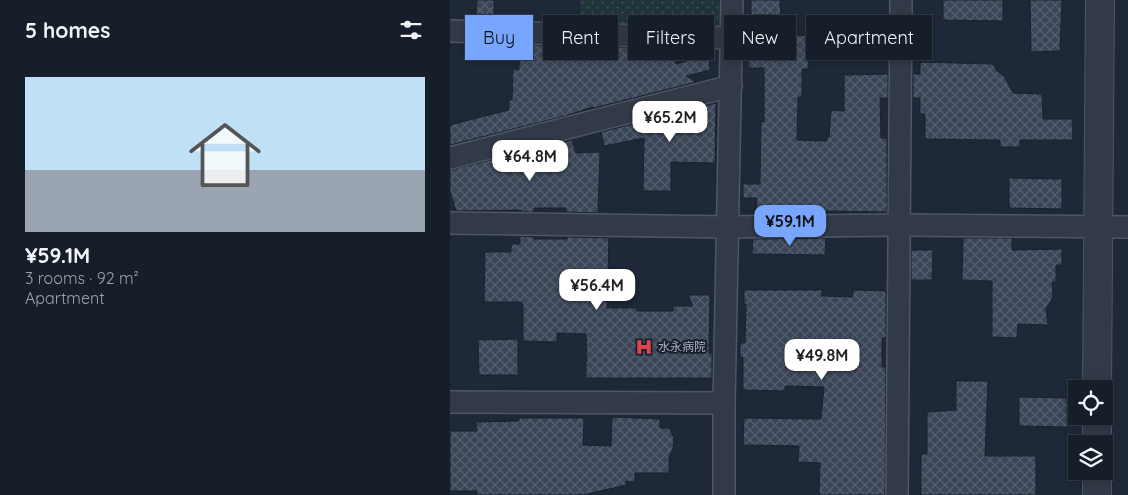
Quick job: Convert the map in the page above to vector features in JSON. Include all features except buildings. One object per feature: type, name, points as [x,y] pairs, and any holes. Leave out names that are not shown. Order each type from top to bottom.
[{"type":"street","points":[[732,0],[732,15]]},
{"type":"street","points":[[897,495],[902,0]]},
{"type":"street","points":[[1097,380],[1100,0]]},
{"type":"street","points":[[450,31],[724,38]]},
{"type":"street","points":[[724,495],[731,60]]},
{"type":"street","points":[[450,158],[730,86]]},
{"type":"street","points":[[450,223],[729,227],[899,225],[1128,227]]},
{"type":"street","points":[[450,402],[724,403]]},
{"type":"street","points":[[1097,480],[1097,495]]},
{"type":"green space","points":[[580,0],[729,0],[729,15],[724,15],[724,34],[714,34],[714,15],[628,15],[628,31],[618,31],[618,15],[580,15]]},
{"type":"place","name":"水永病院","points":[[644,347]]}]
